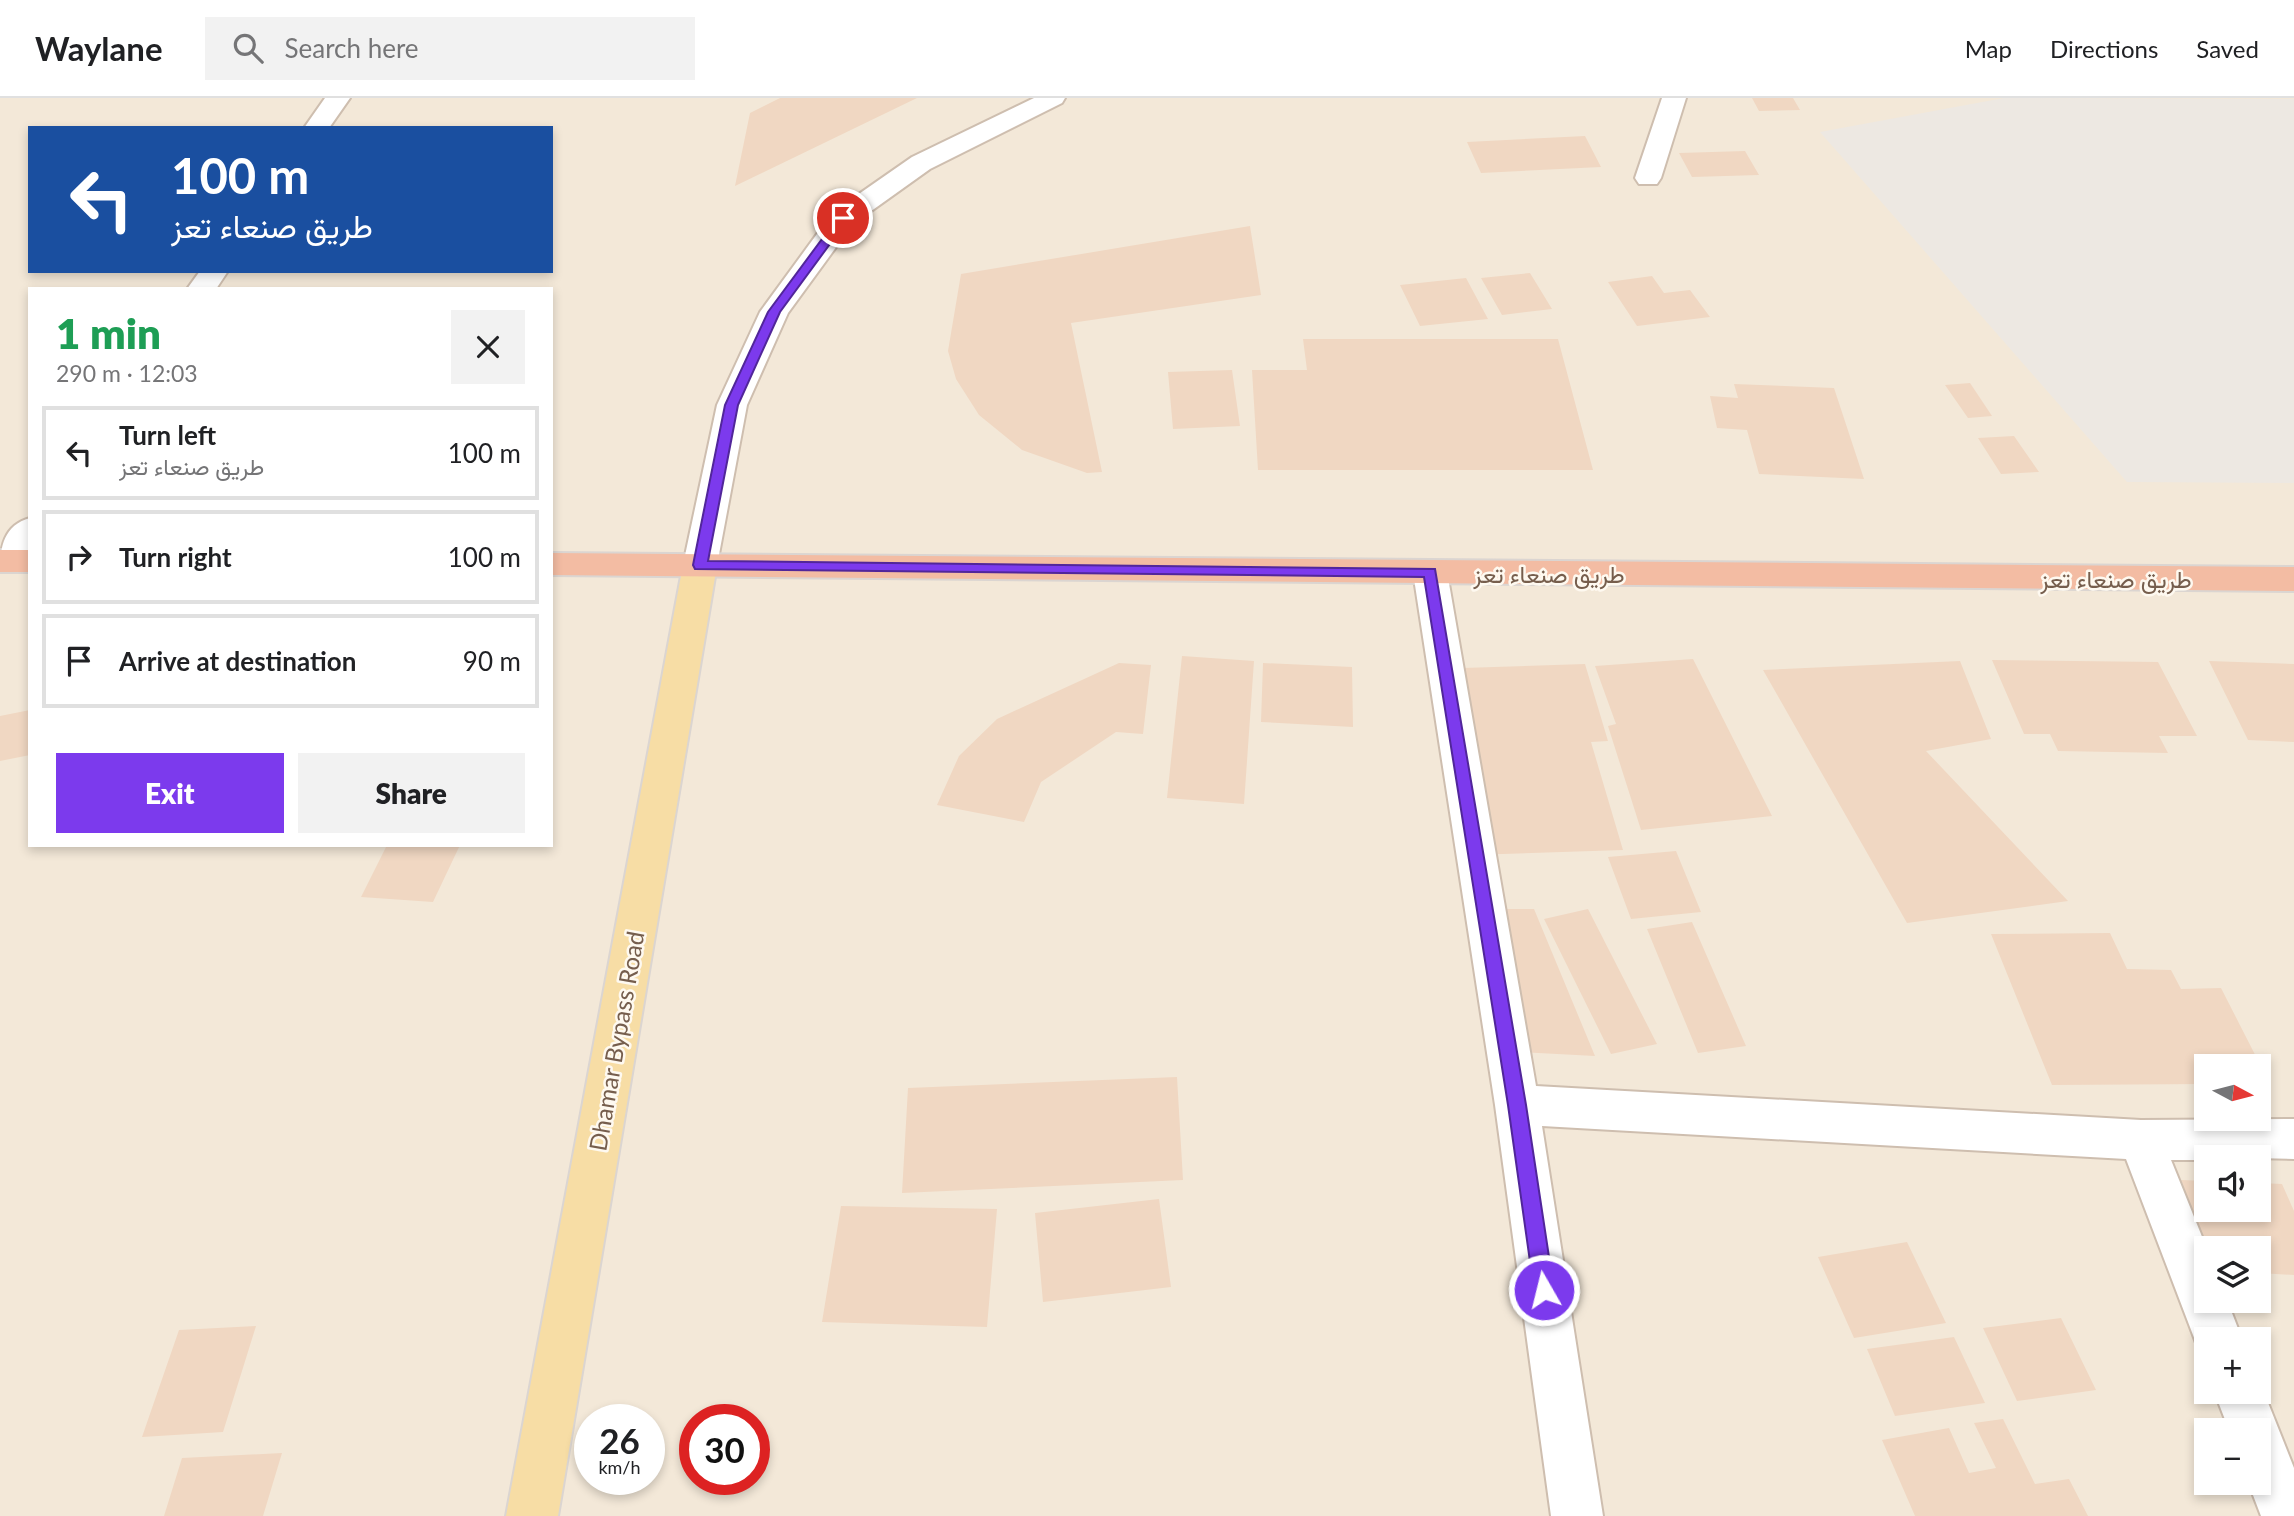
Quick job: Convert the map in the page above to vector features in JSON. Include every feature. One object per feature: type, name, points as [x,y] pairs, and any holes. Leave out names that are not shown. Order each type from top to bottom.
[{"type":"highway","name":"طريق صنعاء تعز","points":[[553,564],[2294,579]]},
{"type":"main road","name":"Dhamar Bypass Road","points":[[532,1516],[700,565]]},
{"type":"street","points":[[317,126],[338,98]]},
{"type":"street","points":[[700,565],[732,405],[774,312],[843,218],[921,163],[1053,98]]},
{"type":"street","points":[[1648,178],[1674,98]]},
{"type":"street","points":[[12,561],[28,533]]},
{"type":"street","points":[[1430,572],[1517,1105],[1577,1516]]},
{"type":"street","points":[[1517,1105],[1665,1111],[2141,1140],[2294,1139]]},
{"type":"street","points":[[2141,1140],[2213,1327]]},
{"type":"street","points":[[2271,1475],[2287,1516]]},
{"type":"shaded area","points":[[0,98],[2294,98],[2294,1516],[0,1516]]},
{"type":"shaded area","points":[[2004,98],[2294,99],[2294,483],[2127,482],[1820,132]]},
{"type":"building","points":[[780,98],[917,98],[735,186],[750,113]]},
{"type":"building","points":[[1752,98],[1793,98],[1800,110],[1759,111]]},
{"type":"building","points":[[1585,136],[1601,167],[1481,173],[1467,142]]},
{"type":"building","points":[[1745,151],[1759,175],[1692,177],[1679,153]]},
{"type":"building","points":[[1250,226],[1261,295],[1071,323],[1102,472],[1087,473],[1022,450],[979,415],[956,379],[948,351],[961,274]]},
{"type":"building","points":[[1530,273],[1552,309],[1502,315],[1481,278]]},
{"type":"building","points":[[1652,276],[1664,293],[1690,290],[1710,317],[1637,326],[1608,282]]},
{"type":"building","points":[[1466,278],[1488,319],[1420,326],[1400,285]]},
{"type":"building","points":[[1303,339],[1558,339],[1593,470],[1258,470],[1252,370],[1307,370]]},
{"type":"building","points":[[1232,370],[1240,426],[1173,429],[1168,372]]},
{"type":"building","points":[[1970,383],[1992,416],[1968,418],[1945,385]]},
{"type":"building","points":[[1734,384],[1834,388],[1864,479],[1759,474],[1747,430],[1717,428],[1710,396],[1738,398]]},
{"type":"building","points":[[2014,436],[2039,472],[2001,474],[1978,438]]},
{"type":"building","points":[[1182,656],[1254,661],[1244,804],[1167,798]]},
{"type":"building","points":[[1693,659],[1772,816],[1641,830],[1608,726],[1616,724],[1595,666]]},
{"type":"building","points":[[1992,660],[2158,662],[2197,736],[2159,736],[2168,753],[2058,751],[2050,734],[2024,734]]},
{"type":"building","points":[[1960,661],[1991,739],[1926,751],[2068,901],[1907,923],[1763,670]]},
{"type":"building","points":[[2209,661],[2294,664],[2294,742],[2248,740]]},
{"type":"building","points":[[1119,663],[1151,665],[1143,734],[1116,732],[1041,782],[1024,822],[937,805],[959,756],[997,719]]},
{"type":"building","points":[[1263,663],[1352,667],[1353,727],[1261,722]]},
{"type":"building","points":[[1585,664],[1608,741],[1591,742],[1623,850],[1471,855],[1431,669]]},
{"type":"building","points":[[28,710],[28,755],[0,761],[0,716]]},
{"type":"building","points":[[386,847],[459,847],[433,902],[361,897]]},
{"type":"building","points":[[1676,851],[1701,912],[1631,919],[1608,857]]},
{"type":"building","points":[[1469,909],[1534,909],[1595,1056],[1520,1052],[1505,943],[1469,939]]},
{"type":"building","points":[[1588,909],[1657,1044],[1611,1054],[1544,919]]},
{"type":"building","points":[[1692,922],[1746,1046],[1698,1053],[1647,929]]},
{"type":"building","points":[[2110,933],[2127,969],[2171,970],[2181,989],[2221,988],[2255,1054],[2194,1054],[2194,1084],[2052,1085],[1991,934]]},
{"type":"building","points":[[1177,1077],[1183,1180],[902,1193],[908,1088]]},
{"type":"building","points":[[2181,1180],[2194,1180],[2194,1214]]},
{"type":"building","points":[[2271,1184],[2282,1184],[2294,1211],[2294,1275],[2271,1274],[2271,1236],[2202,1236],[2197,1222],[2271,1222]]},
{"type":"building","points":[[1159,1199],[1171,1287],[1043,1302],[1035,1213]]},
{"type":"building","points":[[841,1206],[997,1209],[987,1327],[822,1322]]},
{"type":"building","points":[[1907,1242],[1946,1323],[1854,1338],[1818,1257]]},
{"type":"building","points":[[2061,1318],[2096,1390],[2017,1401],[1983,1328]]},
{"type":"building","points":[[256,1326],[223,1432],[142,1437],[179,1330]]},
{"type":"building","points":[[1954,1337],[1985,1403],[1895,1416],[1867,1349]]},
{"type":"building","points":[[2003,1419],[2035,1484],[2069,1479],[2088,1516],[1915,1516],[1882,1440],[1949,1428],[1969,1473],[1996,1468],[1974,1423]]},
{"type":"building","points":[[282,1453],[263,1516],[164,1516],[182,1458]]},
{"type":"route","points":[[843,218],[774,312],[732,405],[700,565],[1430,572],[1517,1105],[1544,1290]]}]
